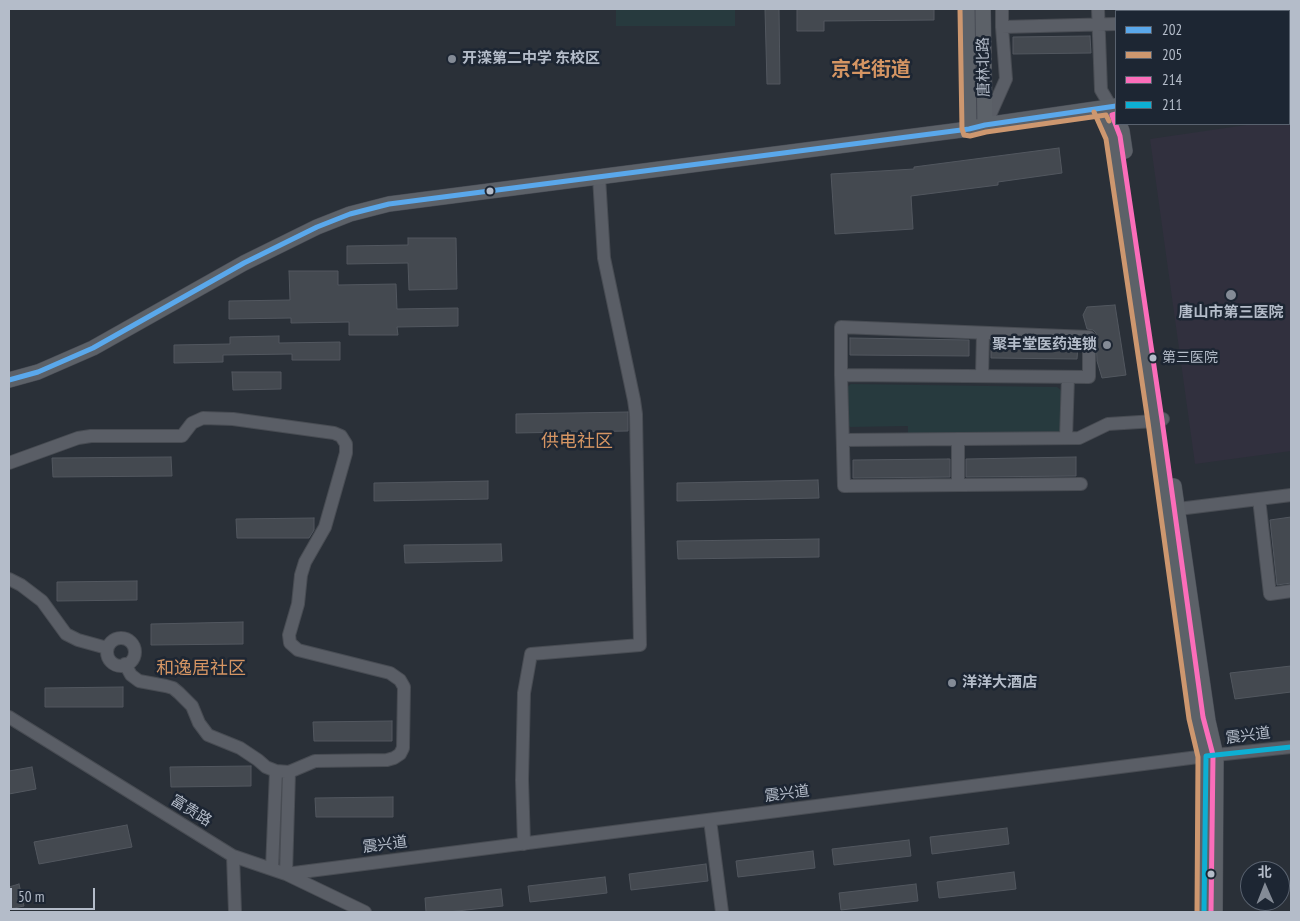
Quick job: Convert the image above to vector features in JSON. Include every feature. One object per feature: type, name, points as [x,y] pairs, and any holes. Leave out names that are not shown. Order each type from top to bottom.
[{"type":"main road","name":"唐林北路","points":[[967,9],[969,130]]},
{"type":"main road","name":"唐林北路","points":[[983,9],[985,125]]},
{"type":"main road","points":[[9,380],[38,372],[93,348],[244,263],[317,227],[350,214],[389,204],[1111,110],[1113,137],[1159,420],[1178,509],[1208,721],[1211,756],[1215,912]]},
{"type":"main road","points":[[1119,125],[1122,131],[1196,718],[1211,756],[1204,912]]},
{"type":"street","points":[[985,125],[1006,79],[1002,9]]},
{"type":"street","points":[[1098,9],[1101,90],[1111,110]]},
{"type":"street","points":[[1002,27],[1115,24]]},
{"type":"street","points":[[524,844],[522,780],[524,692],[531,654],[640,645],[636,414],[604,258],[599,176]]},
{"type":"street","points":[[842,375],[1089,377],[1089,337],[841,327],[844,486],[1081,484]]},
{"type":"street","points":[[982,376],[983,333]]},
{"type":"street","points":[[1066,438],[1068,377]]},
{"type":"street","points":[[9,463],[78,438],[91,436],[182,436],[192,423],[203,418],[233,419],[334,433],[341,436],[346,444],[346,454],[325,527],[305,562],[301,575],[298,604],[289,635],[290,643],[298,650],[390,673],[400,680],[404,688],[403,748],[400,754],[386,760],[314,761],[289,772],[276,771],[266,767],[240,748],[208,735],[199,723],[192,706],[179,692],[166,686],[140,681],[131,675],[125,664]]},
{"type":"street","points":[[843,440],[1079,438],[1108,424],[1159,420]]},
{"type":"street","points":[[958,439],[958,485]]},
{"type":"street","points":[[1178,509],[1291,495]]},
{"type":"street","points":[[1259,499],[1270,594],[1291,591]]},
{"type":"street","points":[[9,579],[22,585],[42,601],[66,634],[78,640],[107,648]]},
{"type":"street","points":[[117,638],[122,638],[130,642],[134,649],[134,654],[130,661],[119,665],[108,657],[107,648],[117,638]]},
{"type":"street","name":"富贵路","points":[[9,718],[233,856],[286,874],[365,912]]},
{"type":"street","name":"震兴道","points":[[286,874],[1291,747]]},
{"type":"street","points":[[272,869],[276,771]]},
{"type":"street","points":[[286,874],[289,772]]},
{"type":"street","points":[[710,820],[722,912]]},
{"type":"street","points":[[233,856],[235,912]]},
{"type":"shaded area","name":"唐山市第三医院","points":[[1291,118],[1291,451],[1195,464],[1150,139],[1246,125],[1290,125]]},
{"type":"green space","points":[[616,9],[735,9],[735,26],[616,26]]},
{"type":"green space","points":[[851,384],[1057,387],[1062,391],[1061,429],[1059,434],[908,436],[908,426],[850,427],[847,423],[847,387]]},
{"type":"building","points":[[765,9],[779,9],[780,84],[767,84]]},
{"type":"building","points":[[797,9],[934,9],[934,20],[824,21],[824,31],[797,31]]},
{"type":"building","points":[[1090,36],[1091,53],[1013,54],[1013,37]]},
{"type":"building","points":[[1059,148],[1062,173],[998,182],[998,185],[911,196],[913,229],[835,234],[831,174],[914,169],[914,167]]},
{"type":"building","points":[[408,238],[456,238],[457,289],[409,290],[408,263],[347,264],[347,246],[408,245]]},
{"type":"building","points":[[289,271],[338,271],[338,285],[396,284],[397,309],[458,308],[458,326],[397,327],[398,335],[349,335],[349,322],[291,323],[291,318],[229,319],[229,301],[290,300]]},
{"type":"building","name":"聚丰堂医药连锁","points":[[1115,305],[1126,375],[1102,378],[1097,361],[1096,333],[1093,330],[1087,329],[1083,315],[1087,307]]},
{"type":"building","points":[[279,336],[279,343],[340,342],[340,360],[292,360],[292,354],[223,355],[223,362],[174,363],[174,345],[230,344],[230,337]]},
{"type":"building","points":[[850,338],[969,340],[969,356],[850,355]]},
{"type":"building","points":[[991,341],[1078,345],[1077,359],[991,358]]},
{"type":"building","points":[[232,372],[281,372],[281,389],[233,390]]},
{"type":"building","points":[[628,412],[628,431],[516,433],[516,414]]},
{"type":"building","points":[[171,457],[172,476],[53,477],[52,458]]},
{"type":"building","points":[[1076,457],[1076,476],[966,477],[966,459]]},
{"type":"building","points":[[950,459],[950,477],[853,478],[853,460]]},
{"type":"building","points":[[818,480],[819,498],[677,501],[677,483]]},
{"type":"building","points":[[488,481],[488,499],[374,501],[374,483]]},
{"type":"building","points":[[1291,517],[1291,583],[1277,585],[1270,520]]},
{"type":"building","points":[[314,518],[314,530],[309,538],[237,538],[236,519]]},
{"type":"building","points":[[819,539],[819,557],[678,559],[677,541]]},
{"type":"building","points":[[501,544],[502,561],[405,563],[404,545]]},
{"type":"building","points":[[137,581],[137,600],[57,601],[57,582]]},
{"type":"building","points":[[243,622],[243,644],[151,645],[151,624]]},
{"type":"building","points":[[1291,666],[1291,692],[1235,699],[1230,673]]},
{"type":"building","points":[[123,687],[123,707],[45,707],[45,688]]},
{"type":"building","points":[[392,721],[392,741],[314,741],[313,722]]},
{"type":"building","points":[[251,766],[251,786],[171,787],[170,767]]},
{"type":"building","points":[[32,767],[36,789],[9,794],[9,771]]},
{"type":"building","points":[[393,797],[393,817],[316,817],[315,798]]},
{"type":"building","points":[[127,825],[132,847],[39,864],[34,842]]},
{"type":"building","points":[[1007,828],[1009,844],[932,854],[930,837]]},
{"type":"building","points":[[909,840],[911,856],[834,865],[832,849]]},
{"type":"building","points":[[813,851],[815,868],[738,877],[736,861]]},
{"type":"building","points":[[706,864],[708,881],[631,890],[629,874]]},
{"type":"building","points":[[1014,872],[1016,889],[939,898],[937,882]]},
{"type":"building","points":[[605,877],[607,893],[530,902],[528,886]]},
{"type":"building","points":[[19,884],[24,906],[9,909],[9,887]]},
{"type":"building","points":[[916,884],[918,901],[841,910],[839,893]]},
{"type":"building","points":[[501,889],[503,906],[448,912],[426,912],[425,898]]},
{"type":"transit line","name":"205","points":[[960,9],[962,129],[964,135],[970,136],[986,132],[1106,115],[1109,121]]},
{"type":"transit line","name":"202","points":[[9,380],[38,372],[93,348],[244,263],[317,227],[350,214],[389,204],[969,129],[1115,106]]},
{"type":"transit line","name":"205","points":[[1094,112],[1106,139],[1189,719],[1198,757],[1197,912]]},
{"type":"transit line","name":"214","points":[[1115,114],[1112,115],[1115,123]]},
{"type":"transit line","name":"214","points":[[1116,125],[1120,136],[1162,420],[1203,717],[1213,755],[1211,912]]},
{"type":"transit line","name":"211","points":[[1204,912],[1206,756],[1291,747]]},
{"type":"place","name":"开滦第二中学 东校区","points":[[452,59]]},
{"type":"place","name":"唐山市第三医院","points":[[1231,295]]},
{"type":"place","name":"聚丰堂医药连锁","points":[[1107,345]]},
{"type":"place","name":"第三医院","points":[[1153,358]]},
{"type":"place","name":"洋洋大酒店","points":[[952,683]]},
{"type":"district","name":"京华街道","points":[[871,70]]},
{"type":"district","name":"供电社区","points":[[577,442]]},
{"type":"district","name":"和逸居社区","points":[[201,669]]}]
